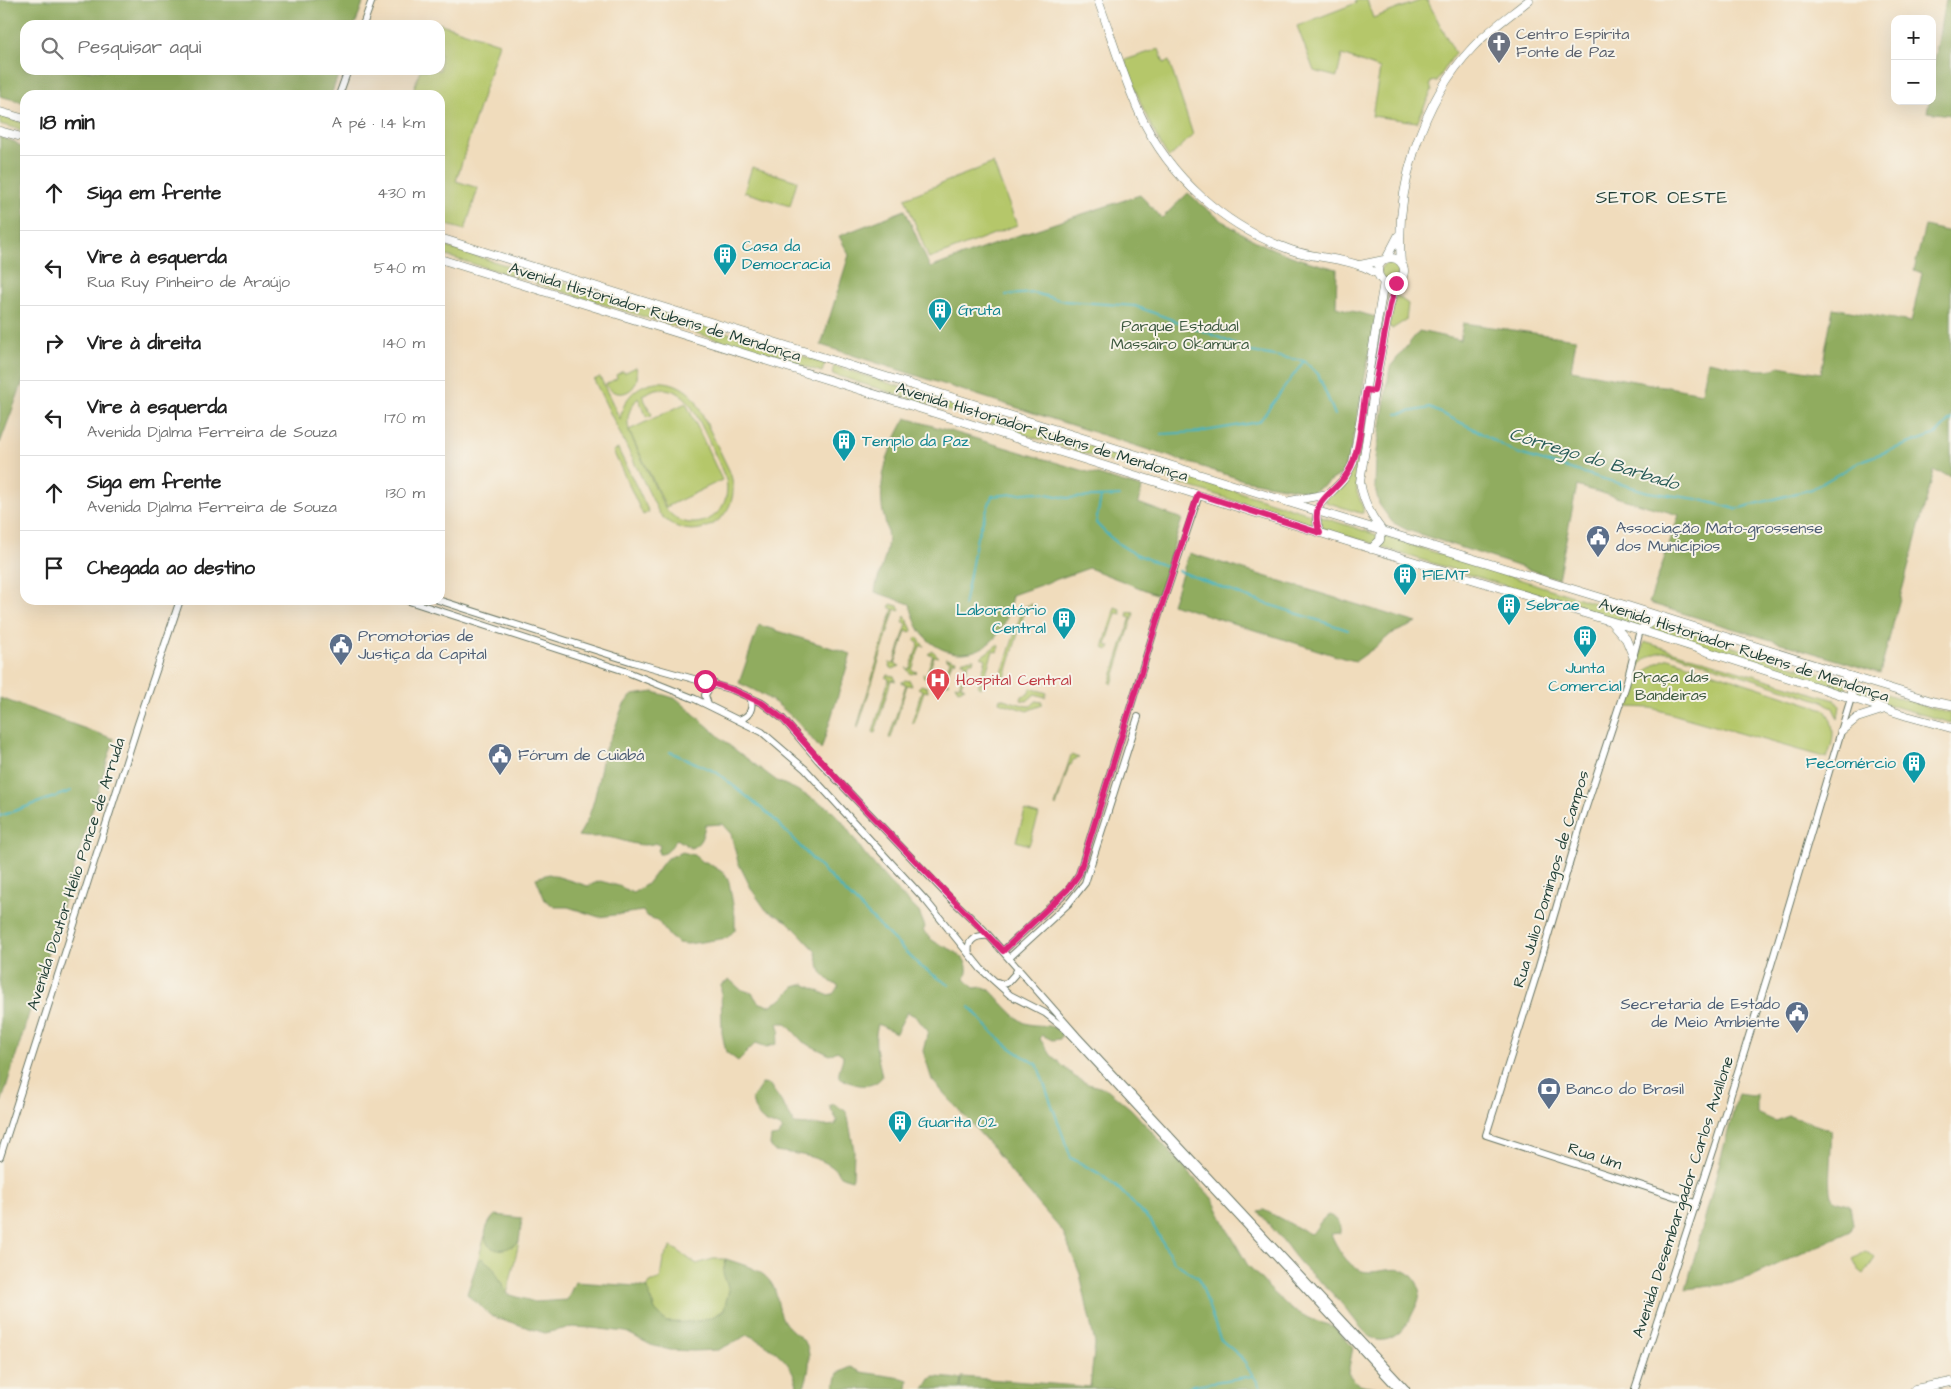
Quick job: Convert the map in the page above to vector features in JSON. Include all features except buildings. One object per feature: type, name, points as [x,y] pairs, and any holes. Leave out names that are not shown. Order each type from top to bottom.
[{"type":"main road","points":[[1098,0],[1140,113],[1160,150],[1190,187],[1234,223],[1258,236],[1291,251],[1360,265],[1378,274],[1387,284],[1396,283],[1401,279],[1404,272],[1401,263],[1399,234],[1410,169],[1423,123],[1446,81],[1475,45],[1529,0]]},
{"type":"main road","points":[[0,112],[20,118]]},
{"type":"main road","points":[[0,130],[20,136]]},
{"type":"main road","points":[[1378,274],[1379,266],[1399,234]]},
{"type":"main road","name":"Avenida Historiador Rubens de Mendonça","points":[[445,240],[1951,706]]},
{"type":"main road","points":[[1360,265],[1394,258],[1401,263]]},
{"type":"main road","name":"Avenida Historiador Rubens de Mendonça","points":[[445,261],[1951,728]]},
{"type":"main road","points":[[1371,549],[1380,540],[1382,530],[1367,507],[1360,482],[1384,282]]},
{"type":"main road","points":[[1320,533],[1316,518],[1320,502],[1342,481],[1353,463],[1396,283]]},
{"type":"main road","points":[[1289,501],[1328,494]]},
{"type":"main road","points":[[1640,630],[1650,622],[1663,617]]},
{"type":"main road","points":[[1609,621],[1626,639],[1633,656]]},
{"type":"main road","points":[[1844,674],[1850,685],[1851,698]]},
{"type":"main road","points":[[1841,732],[1857,718],[1885,709]]},
{"type":"main road","points":[[1916,1389],[1951,1382]]},
{"type":"street","points":[[365,20],[372,0]]},
{"type":"street","points":[[341,90],[346,75]]},
{"type":"street","points":[[1003,951],[1077,879],[1198,494]]},
{"type":"street","points":[[445,602],[633,662],[715,684],[762,703],[783,719],[818,760],[1003,951],[1077,1036],[1406,1389]]},
{"type":"street","name":"Avenida Doutor Hélio Ponce de Arruda","points":[[0,1157],[138,724],[178,605]]},
{"type":"street","points":[[421,605],[622,670],[708,705],[762,732],[805,769],[927,902],[991,979],[1010,995],[1045,1013],[1065,1029],[1398,1389]]},
{"type":"street","name":"Rua Julio Domingos de Campos","points":[[1486,1135],[1626,685],[1640,630]]},
{"type":"street","points":[[708,705],[705,695],[710,687],[715,684]]},
{"type":"street","points":[[738,720],[749,714],[752,704],[750,697]]},
{"type":"street","name":"Avenida Desembargador Carlos Avallone","points":[[1635,1389],[1716,1142],[1851,698]]},
{"type":"street","points":[[1009,958],[1068,903],[1086,883],[1138,717]]},
{"type":"street","points":[[970,956],[968,947],[970,942],[975,938],[989,936]]},
{"type":"street","points":[[991,979],[1002,984],[1008,983],[1016,974],[1018,968]]},
{"type":"street","name":"Rua Um","points":[[1486,1135],[1695,1203]]},
{"type":"green space","points":[[0,0],[364,0],[357,20],[20,20],[20,75],[338,75],[333,90],[20,90],[20,102],[0,96]]},
{"type":"green space","points":[[1355,0],[1367,0],[1373,18],[1422,0],[1427,0],[1455,53],[1437,81],[1431,82],[1432,90],[1417,122],[1372,116],[1380,69],[1342,55],[1337,77],[1314,71],[1297,26],[1356,3]]},
{"type":"green space","points":[[1945,0],[1951,0],[1951,115],[1927,112],[1928,105],[1936,105],[1936,53]]},
{"type":"green space","points":[[445,25],[499,43],[456,181],[478,188],[465,230],[445,224],[445,90],[414,90],[418,75],[445,75]]},
{"type":"green space","points":[[1159,49],[1164,63],[1169,61],[1193,135],[1169,158],[1144,111],[1125,60]]},
{"type":"green space","points":[[0,115],[20,121],[20,130],[0,124]]},
{"type":"green space","points":[[0,137],[15,142],[20,146],[20,389],[0,443]]},
{"type":"green space","points":[[993,163],[1017,225],[929,259],[905,198]]},
{"type":"green space","points":[[752,167],[797,181],[790,206],[744,192]]},
{"type":"green space","name":"Parque Estadual Massairo Okamura","points":[[1188,193],[1223,221],[1257,242],[1294,257],[1337,269],[1336,307],[1376,317],[1352,446],[1343,473],[1313,492],[1243,480],[821,345],[849,255],[839,236],[905,210],[930,268],[1022,234],[1140,195],[1162,218]]},
{"type":"green space","points":[[1925,226],[1951,232],[1951,476],[1934,471],[1880,673],[1649,603],[1679,515],[1577,486],[1558,579],[1407,530],[1392,522],[1379,504],[1375,487],[1376,458],[1390,367],[1419,331],[1460,340],[1463,323],[1576,339],[1571,370],[1702,393],[1708,361],[1756,370],[1773,369],[1779,366],[1821,373],[1833,308],[1911,322],[1922,273],[1914,270]]},
{"type":"green space","points":[[445,247],[532,273],[530,281],[445,256]]},
{"type":"green space","points":[[1386,262],[1394,262],[1399,267],[1397,278],[1386,280],[1381,275],[1381,267]]},
{"type":"green space","points":[[538,274],[825,363],[822,372],[535,283]]},
{"type":"green space","points":[[1388,288],[1372,384],[1371,385],[1386,290]]},
{"type":"green space","points":[[1396,295],[1408,304],[1406,320],[1392,329],[1389,325]]},
{"type":"green space","points":[[834,366],[1313,515],[1312,525],[832,374]]},
{"type":"green space","points":[[636,367],[636,382],[629,391],[617,393],[605,385],[617,378],[616,375]]},
{"type":"green space","points":[[600,377],[620,419],[624,406],[631,395],[650,383],[673,384],[685,390],[695,399],[729,470],[733,487],[731,502],[724,515],[714,524],[700,529],[686,529],[672,524],[659,513],[594,380]],"holes":[[[659,389],[677,393],[689,403],[726,480],[726,494],[722,506],[715,515],[705,521],[694,523],[682,521],[672,515],[663,504],[629,432],[666,507],[722,480],[686,403],[629,430],[628,417],[630,409],[635,402],[638,398],[647,417],[652,415],[642,395]]]},
{"type":"green space","points":[[1370,393],[1356,475],[1357,492],[1363,508],[1363,513],[1360,513],[1326,502],[1325,500],[1345,482]]},
{"type":"green space","points":[[906,418],[1142,488],[1138,503],[1182,519],[1158,595],[1089,568],[1012,595],[1008,616],[999,633],[981,648],[959,653],[947,651],[936,646],[920,631],[910,604],[875,592],[888,543],[882,500],[883,476],[894,440]]},
{"type":"green space","points":[[618,449],[649,512],[643,515],[613,451]]},
{"type":"green space","points":[[1319,516],[1380,536],[1374,544],[1321,528]]},
{"type":"green space","points":[[1383,536],[1648,620],[1639,627],[1380,547]]},
{"type":"green space","points":[[1189,553],[1417,623],[1391,634],[1356,661],[1343,658],[1172,604]]},
{"type":"green space","points":[[891,604],[898,606],[900,609],[899,611],[895,609],[858,728],[893,609],[889,607]]},
{"type":"green space","points":[[1032,604],[1032,608],[1026,607],[1005,677],[1001,676],[1021,614],[1016,612],[1017,609]]},
{"type":"green space","points":[[1115,607],[1120,609],[1121,614],[1116,613],[1106,645],[1110,647],[1109,650],[1103,648]]},
{"type":"green space","points":[[1128,612],[1134,613],[1112,684],[1110,683],[1131,617],[1127,616]]},
{"type":"green space","points":[[905,615],[912,630],[911,632],[906,631],[895,664],[900,666],[893,669],[889,663],[894,664],[907,624],[903,622]]},
{"type":"green space","points":[[1656,623],[1843,681],[1846,683],[1847,692],[1646,629]]},
{"type":"green space","points":[[759,625],[851,654],[821,750],[785,710],[765,696],[739,683]]},
{"type":"green space","points":[[917,637],[924,646],[920,646],[912,670],[917,672],[911,674],[906,668],[910,669],[919,643],[914,640]]},
{"type":"green space","points":[[1644,642],[1835,700],[1840,706],[1838,719],[1833,708],[1822,701],[1670,652],[1661,652],[1652,656],[1637,668]]},
{"type":"green space","points":[[997,645],[999,646],[997,652],[993,651],[981,688],[978,687],[986,659],[981,657]]},
{"type":"green space","points":[[933,651],[939,657],[934,656],[928,676],[932,677],[928,680],[924,678],[923,674],[926,675],[933,655],[928,654]]},
{"type":"green space","points":[[945,658],[956,660],[955,662],[952,661],[945,681],[949,683],[944,685],[938,679],[943,680],[950,661]]},
{"type":"green space","name":"Praça das Bandeiras","points":[[1669,658],[1824,709],[1833,727],[1833,739],[1827,758],[1651,708],[1628,707],[1627,705],[1633,690],[1642,676],[1654,665]]},
{"type":"green space","points":[[974,659],[973,662],[969,662],[961,686],[965,688],[958,690],[955,685],[959,686],[966,663],[962,662],[963,660]]},
{"type":"green space","points":[[887,675],[894,676],[896,681],[891,680],[875,733],[873,732],[889,679],[885,677]]},
{"type":"green space","points":[[905,680],[910,681],[912,686],[907,685],[891,738],[889,738],[906,684],[901,683]]},
{"type":"green space","points":[[1853,684],[1951,714],[1951,723],[1853,694]]},
{"type":"green space","points":[[921,685],[927,687],[928,692],[924,691],[914,723],[912,722],[922,690],[918,688]]},
{"type":"green space","points":[[1031,688],[1047,693],[1045,697],[1035,694],[1027,701],[1021,700],[1022,696],[1028,694]]},
{"type":"green space","points":[[654,692],[677,699],[730,746],[777,781],[829,808],[841,820],[864,853],[893,887],[919,912],[925,927],[923,931],[933,941],[959,954],[964,959],[967,971],[965,979],[974,988],[983,987],[989,989],[1009,1011],[1023,1022],[1049,1026],[1058,1030],[1062,1035],[1060,1039],[1052,1040],[1042,1035],[1040,1039],[1051,1055],[1075,1077],[1088,1084],[1107,1089],[1131,1109],[1212,1198],[1247,1264],[1292,1310],[1318,1322],[1333,1326],[1353,1347],[1348,1373],[1356,1382],[1384,1389],[961,1389],[962,1377],[1090,1387],[1095,1344],[1080,1274],[1063,1232],[1011,1172],[994,1149],[932,1080],[923,1051],[928,1031],[915,1016],[907,1012],[896,1033],[878,1024],[876,1045],[882,1077],[878,1081],[867,1085],[855,1084],[839,1077],[843,1055],[837,1051],[830,1055],[803,1042],[786,1023],[778,1023],[780,1030],[776,1044],[767,1047],[756,1043],[738,1061],[726,1052],[722,1033],[721,985],[730,980],[740,989],[752,993],[758,1002],[769,1006],[781,1000],[794,987],[804,984],[827,995],[833,994],[839,986],[831,982],[821,972],[815,950],[800,934],[787,921],[766,910],[752,890],[738,862],[731,834],[722,824],[705,825],[701,839],[691,848],[677,839],[668,851],[662,854],[659,854],[660,846],[656,843],[643,845],[606,837],[578,836],[589,816],[604,752],[623,706],[633,695]]},
{"type":"green space","points":[[0,698],[114,739],[0,1107]]},
{"type":"green space","points":[[1000,698],[1026,706],[1031,706],[1036,701],[1042,702],[1042,705],[1027,711],[999,702]]},
{"type":"green space","points":[[1071,755],[1079,758],[1073,760],[1071,765],[1069,765],[1056,807],[1055,806]]},
{"type":"green space","points":[[1025,811],[1039,815],[1029,845],[1016,841]]},
{"type":"green space","points":[[682,852],[694,855],[702,862],[706,862],[724,873],[729,882],[735,916],[735,930],[727,938],[688,944],[678,943],[670,937],[657,920],[646,916],[643,911],[599,917],[568,907],[555,907],[545,900],[536,878],[549,874],[588,886],[600,881],[619,886],[633,893],[647,884],[666,859]]},
{"type":"green space","points":[[762,1084],[770,1085],[794,1124],[835,1125],[837,1120],[829,1106],[834,1104],[847,1112],[854,1150],[852,1180],[842,1177],[836,1170],[820,1160],[774,1151],[770,1145],[771,1137],[778,1136],[783,1130],[779,1126],[767,1123],[760,1118],[754,1108],[752,1099]]},
{"type":"green space","points":[[1738,1094],[1753,1096],[1757,1094],[1757,1113],[1775,1121],[1789,1116],[1831,1130],[1830,1192],[1834,1199],[1850,1205],[1853,1225],[1851,1231],[1752,1276],[1728,1284],[1686,1289]]},
{"type":"green space","points":[[1264,1210],[1310,1234],[1325,1217],[1331,1216],[1338,1221],[1340,1233],[1331,1234],[1339,1250],[1352,1265],[1362,1271],[1399,1270],[1405,1271],[1412,1276],[1417,1283],[1420,1293],[1410,1319],[1403,1329],[1394,1337],[1388,1339],[1376,1340],[1370,1337],[1336,1297],[1298,1260],[1259,1211]]},
{"type":"green space","points":[[495,1215],[522,1218],[519,1242],[500,1250],[488,1244],[485,1238],[486,1231]]},
{"type":"green space","points":[[485,1236],[488,1245],[512,1246],[519,1242],[507,1294],[501,1281],[482,1258],[477,1263]]},
{"type":"green space","points":[[671,1247],[697,1264],[713,1259],[726,1259],[723,1273],[729,1290],[724,1310],[703,1320],[666,1322],[655,1310],[647,1288],[650,1283],[660,1279],[663,1260]]},
{"type":"green space","points":[[1865,1251],[1875,1258],[1864,1274],[1859,1270],[1853,1259]]},
{"type":"green space","points":[[482,1258],[493,1267],[507,1294],[535,1302],[567,1300],[575,1282],[647,1288],[655,1310],[666,1322],[703,1320],[724,1310],[729,1290],[723,1273],[726,1259],[747,1266],[761,1273],[769,1280],[774,1289],[783,1320],[806,1344],[809,1361],[808,1374],[804,1385],[802,1389],[797,1389],[796,1380],[787,1363],[773,1349],[748,1335],[718,1350],[670,1350],[651,1345],[626,1332],[572,1327],[545,1333],[491,1316],[467,1294],[477,1263]]},
{"type":"green space","points":[[851,1367],[861,1372],[908,1380],[907,1389],[834,1389],[838,1373]]},
{"type":"green space","points":[[935,1377],[961,1379],[960,1389],[924,1389],[930,1379]]},
{"type":"waterway","points":[[1006,295],[1034,293],[1064,301],[1135,306],[1211,334],[1252,352],[1304,361]]},
{"type":"waterway","name":"Córrego do Barbado","points":[[1162,434],[1199,432],[1259,422],[1304,361],[1318,374],[1335,415]]},
{"type":"waterway","name":"Córrego do Barbado","points":[[1397,414],[1430,408],[1474,429],[1516,453],[1648,492],[1697,499],[1736,509],[1812,489],[1863,460],[1936,434],[1951,419]]},
{"type":"waterway","name":"Córrego do Barbado","points":[[964,606],[977,537],[992,496],[1036,492],[1067,498],[1120,496]]},
{"type":"waterway","points":[[1101,497],[1096,523],[1104,532],[1129,550],[1168,567]]},
{"type":"waterway","points":[[1179,571],[1246,597],[1348,630]]},
{"type":"waterway","points":[[670,752],[716,772],[770,815],[920,966],[949,985]]},
{"type":"waterway","points":[[0,816],[71,791]]},
{"type":"waterway","points":[[970,1007],[1000,1039],[1016,1052],[1037,1064],[1071,1158],[1100,1174],[1119,1189],[1151,1222],[1174,1262],[1199,1278],[1220,1339],[1240,1356],[1262,1389]]},
{"type":"waterway","points":[[1184,1389],[1194,1385],[1253,1376]]},
{"type":"place","name":"Centro Espírita Fonte de Paz","points":[[1499,64]]},
{"type":"place","name":"Casa da Democracia","points":[[725,276]]},
{"type":"place","name":"Gruta","points":[[940,331]]},
{"type":"place","name":"Templo da Paz","points":[[844,462]]},
{"type":"place","name":"Associação Mato-grossense dos Municípios","points":[[1598,558]]},
{"type":"place","name":"FIEMT","points":[[1405,596]]},
{"type":"place","name":"Sebrae","points":[[1509,626]]},
{"type":"place","name":"Laboratório Central","points":[[1064,640]]},
{"type":"place","name":"Junta Comercial","points":[[1585,658]]},
{"type":"place","name":"Promotorias de Justiça da Capital","points":[[341,666]]},
{"type":"place","name":"Hospital Central","points":[[938,701]]},
{"type":"place","name":"Fórum de Cuiabá","points":[[500,776]]},
{"type":"place","name":"Fecomércio","points":[[1914,784]]},
{"type":"place","name":"Secretaria de Estado de Meio Ambiente","points":[[1797,1034]]},
{"type":"place","name":"Banco do Brasil","points":[[1549,1110]]},
{"type":"place","name":"Guarita 02","points":[[900,1143]]},
{"type":"district","name":"SETOR OESTE","points":[[1662,197]]},
{"type":"route","points":[[705,681],[733,690],[762,703],[783,719],[818,760],[1003,951],[1074,883],[1079,874],[1198,494],[1320,533],[1316,518],[1320,502],[1342,481],[1353,463],[1366,390],[1374,391],[1396,283]]}]
